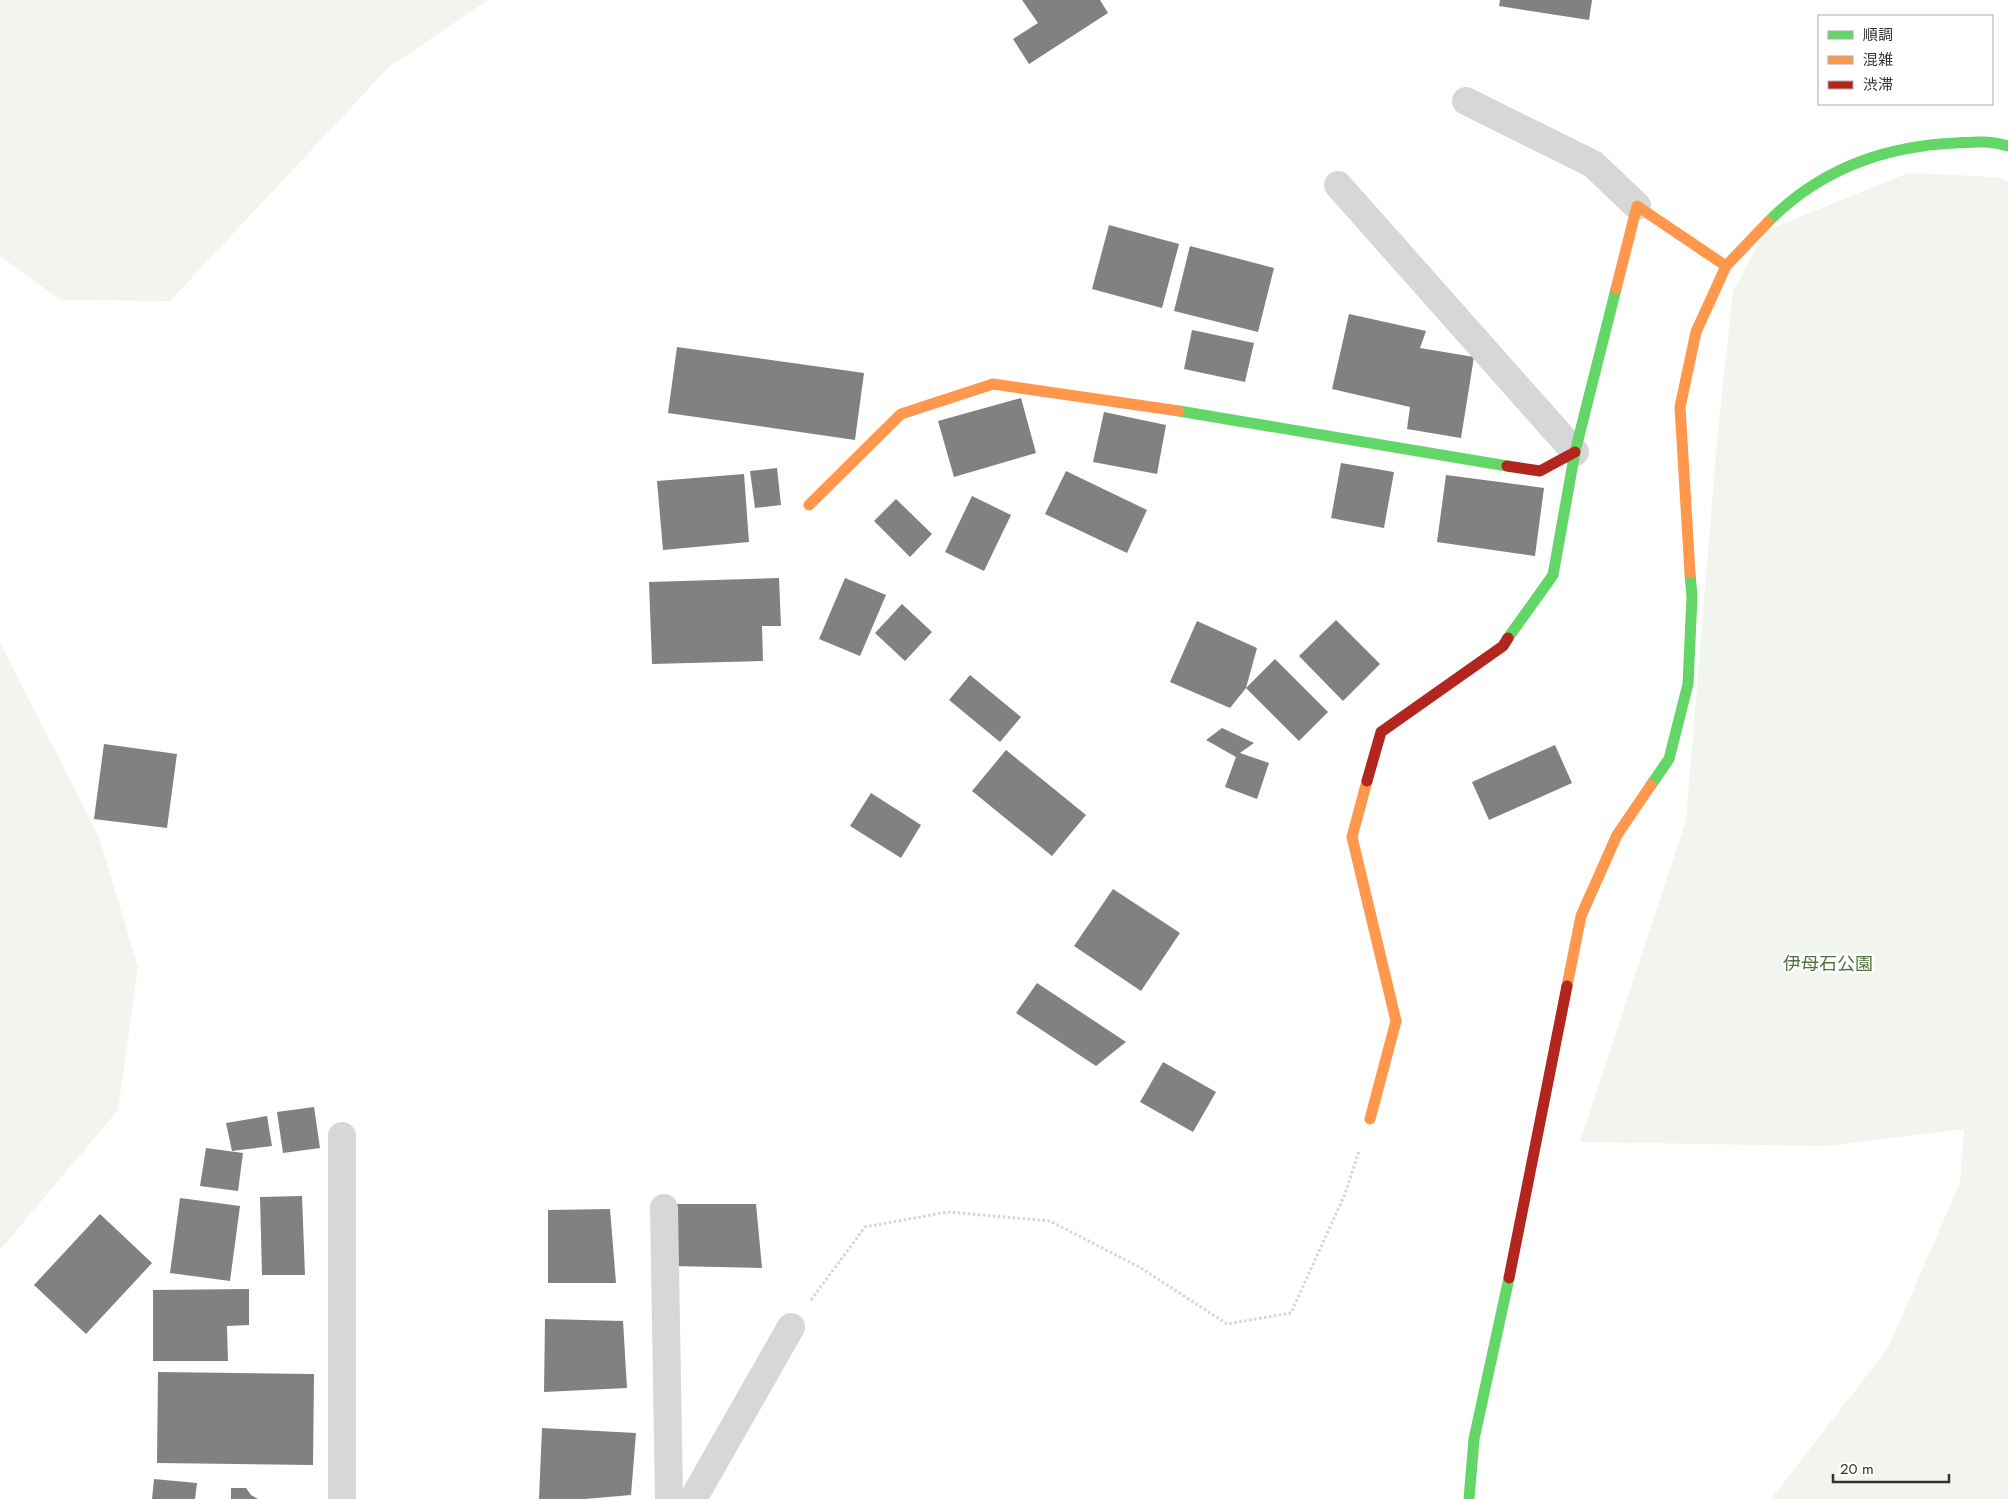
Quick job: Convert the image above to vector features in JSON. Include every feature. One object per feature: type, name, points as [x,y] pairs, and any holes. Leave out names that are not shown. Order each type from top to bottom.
[{"type":"street","points":[[1466,101],[1594,164],[1637,206],[1726,266]]},
{"type":"street","points":[[1469,1499],[1474,1439],[1503,1310],[1581,916],[1617,835],[1669,759],[1688,684],[1692,597],[1680,407],[1696,332],[1726,266],[1776,214],[1814,183],[1866,158],[1921,144],[1993,141],[2008,146]]},
{"type":"street","points":[[1338,185],[1575,452]]},
{"type":"street","points":[[1370,1119],[1396,1021],[1352,837],[1380,732],[1503,646],[1553,575],[1575,452],[1637,206]]},
{"type":"street","points":[[809,505],[901,414],[993,384],[1100,398],[1540,471],[1575,452]]},
{"type":"street","points":[[342,1136],[342,1499]]},
{"type":"street","points":[[664,1208],[669,1499]]},
{"type":"street","points":[[693,1499],[791,1327]]},
{"type":"path","points":[[791,1327],[865,1227],[948,1212],[1050,1221],[1141,1268],[1227,1324],[1291,1313],[1345,1194],[1370,1119]]},
{"type":"green space","points":[[0,0],[488,0],[389,67],[170,301],[60,300],[0,256]]},
{"type":"green space","name":"伊母石公園","points":[[1908,173],[1996,177],[2008,181],[2008,1499],[1771,1499],[1888,1348],[1960,1183],[1964,1129],[1826,1146],[1580,1142],[1686,820],[1718,430],[1733,291],[1765,231]]},
{"type":"green space","points":[[0,643],[99,837],[138,967],[118,1110],[0,1250]]},
{"type":"building","points":[[1022,0],[1100,0],[1108,13],[1029,64],[1013,39],[1038,23]]},
{"type":"building","points":[[1500,0],[1592,0],[1589,20],[1499,6]]},
{"type":"building","points":[[1109,225],[1179,244],[1162,308],[1092,289]]},
{"type":"building","points":[[1190,246],[1274,268],[1258,332],[1174,311]]},
{"type":"building","points":[[1349,314],[1426,331],[1420,348],[1474,357],[1461,438],[1407,429],[1410,407],[1332,389]]},
{"type":"building","points":[[1192,330],[1254,343],[1245,382],[1184,369]]},
{"type":"building","points":[[677,347],[864,373],[855,440],[668,413]]},
{"type":"building","points":[[1021,398],[1036,453],[954,477],[938,421]]},
{"type":"building","points":[[1104,412],[1166,425],[1157,474],[1093,462]]},
{"type":"building","points":[[1341,463],[1394,472],[1384,528],[1331,518]]},
{"type":"building","points":[[777,468],[781,505],[755,508],[750,471]]},
{"type":"building","points":[[1066,471],[1147,510],[1127,553],[1045,514]]},
{"type":"building","points":[[744,474],[749,542],[663,550],[657,481]]},
{"type":"building","points":[[1446,475],[1544,488],[1535,556],[1437,542]]},
{"type":"building","points":[[972,496],[1011,515],[984,571],[945,552]]},
{"type":"building","points":[[896,499],[932,534],[910,557],[874,521]]},
{"type":"building","points":[[779,578],[781,626],[762,626],[763,661],[652,664],[649,582]]},
{"type":"building","points":[[845,578],[886,595],[860,656],[819,639]]},
{"type":"building","points":[[902,604],[932,632],[905,661],[875,633]]},
{"type":"building","points":[[1336,620],[1380,664],[1343,701],[1299,656]]},
{"type":"building","points":[[1197,621],[1257,648],[1246,688],[1230,708],[1170,682]]},
{"type":"building","points":[[1275,659],[1328,712],[1299,741],[1246,688]]},
{"type":"building","points":[[970,675],[1021,717],[1000,742],[949,700]]},
{"type":"building","points":[[1222,728],[1254,743],[1240,753],[1269,763],[1257,799],[1225,787],[1236,757],[1206,740]]},
{"type":"building","points":[[104,744],[177,754],[167,828],[94,819]]},
{"type":"building","points":[[1555,745],[1572,783],[1489,820],[1472,782]]},
{"type":"building","points":[[1006,750],[1086,815],[1052,856],[972,791]]},
{"type":"building","points":[[871,793],[921,825],[901,858],[850,826]]},
{"type":"building","points":[[1113,889],[1180,933],[1141,991],[1074,946]]},
{"type":"building","points":[[1037,983],[1126,1042],[1096,1066],[1016,1013]]},
{"type":"building","points":[[1163,1062],[1216,1092],[1193,1132],[1140,1102]]},
{"type":"building","points":[[314,1107],[320,1148],[283,1153],[277,1112]]},
{"type":"building","points":[[267,1116],[272,1146],[232,1151],[226,1123]]},
{"type":"building","points":[[206,1148],[243,1153],[238,1191],[200,1186]]},
{"type":"building","points":[[302,1196],[305,1275],[262,1275],[260,1197]]},
{"type":"building","points":[[180,1198],[240,1206],[230,1281],[170,1273]]},
{"type":"building","points":[[677,1204],[756,1204],[762,1268],[671,1266]]},
{"type":"building","points":[[610,1209],[616,1283],[548,1283],[548,1210]]},
{"type":"building","points":[[100,1214],[152,1263],[86,1334],[34,1285]]},
{"type":"building","points":[[249,1289],[249,1325],[227,1326],[228,1361],[153,1361],[153,1290]]},
{"type":"building","points":[[545,1319],[623,1321],[627,1388],[544,1392]]},
{"type":"building","points":[[158,1372],[314,1374],[313,1465],[157,1463]]},
{"type":"building","points":[[542,1428],[636,1433],[631,1495],[585,1499],[539,1499]]},
{"type":"building","points":[[154,1479],[197,1483],[195,1499],[152,1499]]},
{"type":"building","points":[[231,1488],[246,1488],[251,1495],[258,1499],[231,1499]]},
{"type":"traffic: fast","points":[[1768,222],[1809,188],[1854,164],[1878,156],[1903,149],[1929,145],[1988,142],[2008,146]]},
{"type":"traffic: fast","points":[[1508,638],[1553,575],[1575,452],[1616,289]]},
{"type":"traffic: fast","points":[[1179,411],[1507,466]]},
{"type":"traffic: fast","points":[[1651,785],[1669,759],[1688,684],[1692,597],[1690,573]]},
{"type":"traffic: fast","points":[[1469,1499],[1474,1439],[1509,1278]]},
{"type":"traffic: slow","points":[[1616,289],[1637,206],[1726,266]]},
{"type":"traffic: slow","points":[[1690,573],[1680,407],[1696,332],[1726,266],[1768,222]]},
{"type":"traffic: slow","points":[[809,505],[901,414],[993,384],[1179,411]]},
{"type":"traffic: slow","points":[[1367,781],[1352,837],[1396,1021],[1370,1119]]},
{"type":"traffic: slow","points":[[1567,986],[1581,916],[1617,835],[1651,785]]},
{"type":"traffic: jam","points":[[1507,466],[1540,471],[1575,452]]},
{"type":"traffic: jam","points":[[1367,781],[1381,732],[1503,646],[1508,638]]},
{"type":"traffic: jam","points":[[1509,1278],[1567,986]]}]
